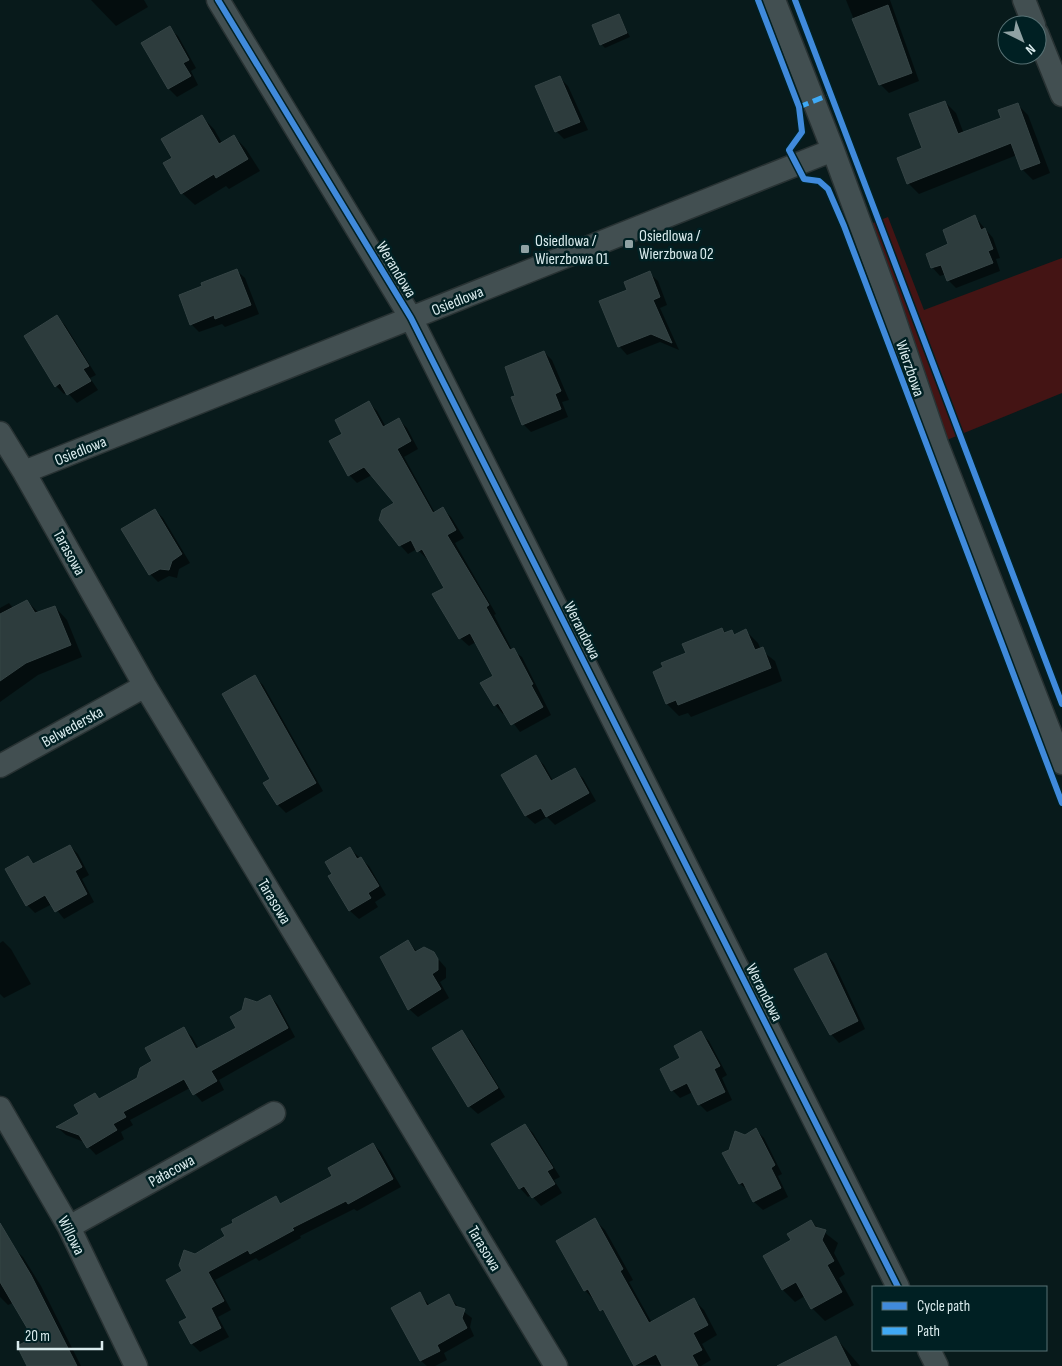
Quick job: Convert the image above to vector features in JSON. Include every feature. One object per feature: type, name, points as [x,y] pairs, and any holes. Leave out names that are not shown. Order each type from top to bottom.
[{"type":"street","name":"Werandowa","points":[[218,0],[411,318],[897,1286]]},
{"type":"street","name":"Wierzbowa","points":[[774,0],[833,150],[887,297],[937,444],[1062,763]]},
{"type":"street","points":[[1024,0],[1030,15]]},
{"type":"street","points":[[1047,58],[1062,95]]},
{"type":"street","name":"Osiedlowa","points":[[24,472],[833,150]]},
{"type":"street","name":"Tarasowa","points":[[0,433],[145,686],[556,1366]]},
{"type":"street","name":"Belwederska","points":[[0,766],[145,686]]},
{"type":"street","name":"Willowa","points":[[0,1108],[69,1227],[136,1366]]},
{"type":"street","name":"Pałacowa","points":[[69,1227],[274,1113]]},
{"type":"street","points":[[930,1351],[937,1366]]},
{"type":"shaded area","points":[[888,217],[924,310],[1062,258],[1062,393],[937,444],[860,228]]},
{"type":"building","points":[[888,5],[912,73],[879,85],[852,19]]},
{"type":"building","points":[[619,14],[627,33],[600,45],[592,25]]},
{"type":"building","points":[[170,26],[189,60],[183,63],[191,76],[168,89],[141,43]]},
{"type":"building","points":[[560,76],[580,122],[555,132],[535,86]]},
{"type":"building","points":[[945,101],[958,134],[1001,118],[998,110],[1018,103],[1040,163],[1021,170],[1011,143],[907,184],[897,158],[922,148],[909,114]]},
{"type":"building","points":[[202,115],[219,144],[234,135],[248,159],[216,178],[214,174],[181,194],[163,163],[172,158],[161,139]]},
{"type":"building","points":[[975,215],[981,230],[985,228],[993,249],[988,251],[993,263],[947,281],[941,265],[931,268],[926,254],[948,244],[943,230]]},
{"type":"building","points":[[237,269],[251,305],[215,319],[214,315],[190,325],[179,295],[202,286],[201,283]]},
{"type":"building","points":[[650,271],[660,297],[653,300],[672,343],[651,334],[618,347],[599,301],[627,290],[624,282]]},
{"type":"building","points":[[57,315],[89,366],[83,369],[91,381],[67,395],[60,383],[55,387],[24,336]]},
{"type":"building","points":[[544,351],[561,391],[555,394],[561,409],[522,425],[511,397],[515,396],[505,367]]},
{"type":"building","points":[[369,401],[383,427],[399,418],[411,441],[397,449],[433,513],[443,507],[456,530],[447,535],[489,605],[486,607],[510,650],[514,648],[533,684],[531,685],[543,707],[511,725],[498,703],[494,706],[480,683],[493,676],[470,633],[459,639],[432,594],[444,588],[422,549],[417,552],[411,540],[399,546],[379,520],[382,510],[394,503],[364,467],[348,476],[329,441],[342,434],[335,420]]},
{"type":"building","points":[[155,509],[182,554],[172,561],[169,570],[160,569],[149,575],[121,529]]},
{"type":"building","points":[[27,600],[35,613],[55,606],[71,645],[26,663],[0,681],[0,614]]},
{"type":"building","points":[[722,628],[724,633],[732,630],[734,635],[746,629],[755,650],[763,647],[771,668],[678,705],[676,700],[666,704],[653,672],[663,667],[661,663],[686,653],[682,644]]},
{"type":"building","points":[[255,675],[316,783],[277,805],[263,783],[270,779],[222,694]]},
{"type":"building","points":[[536,755],[551,781],[575,768],[589,793],[546,817],[541,808],[525,816],[501,775]]},
{"type":"building","points":[[70,845],[82,867],[75,871],[87,894],[55,912],[45,895],[26,906],[5,869],[28,856],[33,864]]},
{"type":"building","points":[[350,847],[357,859],[361,857],[379,886],[368,893],[371,898],[349,911],[328,876],[332,874],[325,862]]},
{"type":"building","points":[[408,940],[415,952],[424,947],[434,952],[438,959],[438,970],[432,974],[441,989],[408,1010],[380,957]]},
{"type":"building","points":[[826,953],[858,1021],[830,1035],[794,969]]},
{"type":"building","points":[[270,995],[288,1028],[211,1071],[217,1081],[193,1095],[184,1079],[123,1112],[126,1117],[113,1124],[117,1130],[87,1148],[79,1135],[56,1127],[79,1114],[74,1105],[95,1093],[99,1099],[137,1078],[140,1068],[152,1061],[145,1048],[184,1027],[196,1049],[236,1028],[230,1017],[242,1010],[245,998],[257,1002]]},
{"type":"building","points":[[462,1030],[498,1088],[468,1107],[432,1048]]},
{"type":"building","points":[[701,1031],[720,1066],[714,1069],[725,1092],[698,1105],[687,1083],[671,1091],[660,1069],[680,1058],[674,1046]]},
{"type":"building","points":[[525,1124],[553,1168],[547,1171],[555,1184],[532,1198],[524,1186],[519,1189],[491,1144]]},
{"type":"building","points":[[756,1128],[775,1165],[771,1168],[781,1188],[753,1202],[743,1182],[739,1184],[722,1153],[729,1150],[735,1131],[745,1135]]},
{"type":"building","points":[[373,1143],[393,1179],[348,1204],[346,1201],[292,1228],[294,1230],[250,1254],[248,1250],[208,1272],[224,1301],[211,1308],[221,1328],[191,1344],[179,1322],[187,1318],[166,1280],[182,1271],[179,1265],[184,1250],[195,1254],[225,1236],[221,1229],[233,1223],[232,1220],[276,1196],[280,1204],[332,1176],[328,1168]]},
{"type":"building","points":[[595,1218],[623,1269],[620,1271],[649,1323],[694,1298],[708,1325],[693,1333],[702,1350],[692,1355],[698,1366],[662,1366],[656,1354],[634,1366],[603,1309],[600,1311],[588,1289],[584,1291],[556,1241]]},
{"type":"building","points":[[811,1220],[815,1227],[826,1230],[822,1240],[834,1261],[827,1265],[842,1292],[811,1309],[796,1282],[782,1290],[763,1256],[791,1240],[787,1234]]},
{"type":"building","points":[[0,1223],[31,1275],[77,1366],[27,1366],[17,1346],[33,1338],[0,1282]]},
{"type":"building","points":[[420,1292],[427,1306],[449,1294],[455,1306],[465,1309],[462,1318],[467,1328],[437,1345],[440,1351],[420,1361],[391,1308]]},
{"type":"building","points":[[836,1336],[851,1366],[777,1366]]},
{"type":"marked path","points":[[799,107],[831,94]]},
{"type":"cycle path","points":[[218,0],[411,318],[897,1286]]},
{"type":"cycle path","points":[[758,0],[799,107],[802,132],[789,150],[804,179],[819,181],[828,189],[844,226],[1062,803]]},
{"type":"cycle path","points":[[795,0],[1062,704]]},
{"type":"place","name":"Osiedlowa / Wierzbowa 02","points":[[629,244]]},
{"type":"place","name":"Osiedlowa / Wierzbowa 01","points":[[525,249]]}]
